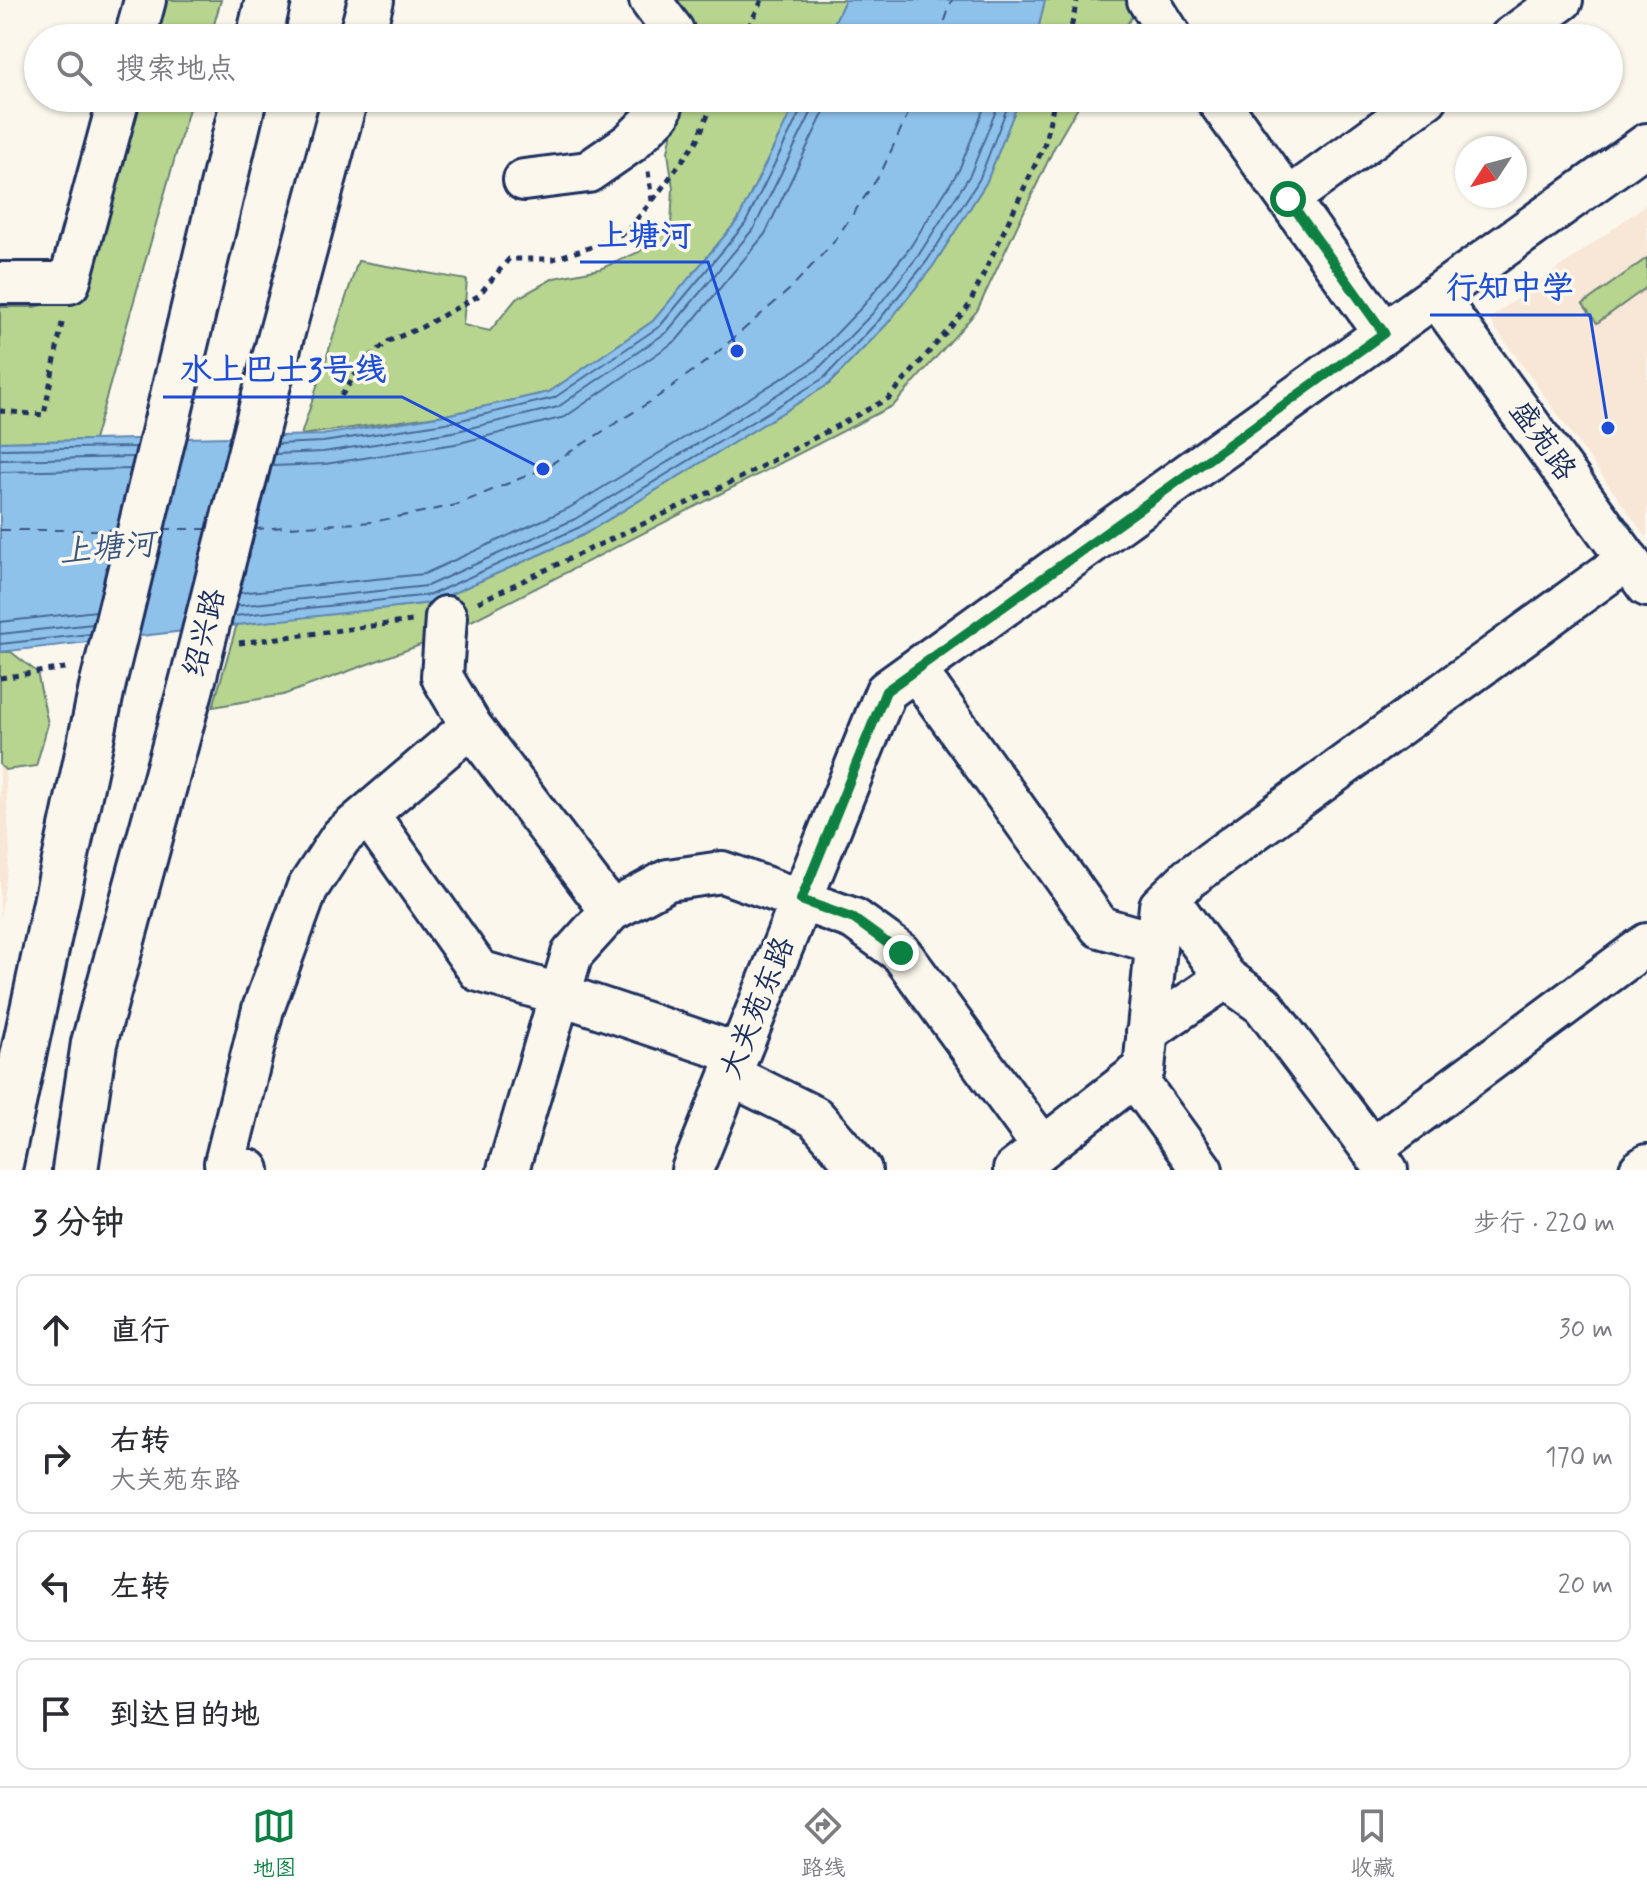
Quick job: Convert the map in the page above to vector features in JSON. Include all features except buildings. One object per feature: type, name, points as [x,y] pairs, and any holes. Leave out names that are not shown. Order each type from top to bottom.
[{"type":"main road","points":[[262,24],[268,0]]},
{"type":"main road","points":[[365,24],[371,0]]},
{"type":"main road","points":[[0,1164],[103,683],[241,112]]},
{"type":"main road","name":"绍兴路","points":[[75,1170],[94,1043],[341,112]]},
{"type":"street","points":[[139,24],[145,0]]},
{"type":"street","points":[[650,0],[668,24]]},
{"type":"street","points":[[1529,24],[1562,0]]},
{"type":"street","points":[[1148,1],[1163,24]]},
{"type":"street","points":[[0,283],[69,283],[115,112]]},
{"type":"street","points":[[524,180],[588,172],[630,143],[660,112]]},
{"type":"street","points":[[1226,112],[1384,333]]},
{"type":"street","points":[[1288,199],[1408,112]]},
{"type":"street","name":"大关苑东路","points":[[692,1170],[886,691],[1647,144]]},
{"type":"street","name":"盛苑路","points":[[1436,296],[1638,572]]},
{"type":"street","points":[[508,1170],[572,954],[611,911],[668,880],[722,872],[854,919],[901,953],[1029,1158],[1144,1069],[1160,906],[1168,898],[1189,878],[1638,572]]},
{"type":"street","points":[[446,617],[442,677],[471,726],[611,911]]},
{"type":"street","points":[[916,670],[1100,927],[1156,943]]},
{"type":"street","points":[[249,1170],[225,1163],[263,1009],[307,889],[341,837],[471,726]]},
{"type":"street","points":[[368,814],[479,971],[562,995],[735,1064],[815,1117],[861,1170]]},
{"type":"street","points":[[1168,898],[1226,978],[1263,1005],[1379,1159],[1647,944]]},
{"type":"street","points":[[1147,1032],[1226,978]]},
{"type":"street","points":[[1134,1076],[1202,1170]]},
{"type":"street","points":[[1640,1170],[1647,1165]]},
{"type":"path","points":[[750,24],[762,0]]},
{"type":"path","points":[[1072,24],[1077,0]]},
{"type":"path","points":[[341,396],[364,362],[389,341],[478,296],[509,259],[553,259],[626,232],[697,141],[709,112]]},
{"type":"path","points":[[446,617],[740,478],[889,398],[968,307],[1044,146],[1052,112]]},
{"type":"path","points":[[630,143],[651,174],[652,201]]},
{"type":"path","points":[[0,411],[44,415],[69,283]]},
{"type":"shaded area","points":[[1647,204],[1647,538],[1489,319]]},
{"type":"shaded area","points":[[0,765],[5,770],[10,853],[0,919]]},
{"type":"green space","points":[[163,0],[221,0],[214,24],[157,24]]},
{"type":"green space","points":[[664,0],[845,0],[834,24],[680,24]]},
{"type":"green space","points":[[1045,0],[1139,0],[1127,24],[1039,24]]},
{"type":"green space","points":[[133,112],[188,112],[94,440],[0,442],[0,307],[34,307],[85,296]]},
{"type":"green space","points":[[675,112],[791,112],[738,220],[653,321],[549,392],[451,414],[301,435],[358,261],[467,280],[463,325],[490,331],[516,299],[554,278],[600,269],[639,252],[671,226],[673,188],[668,152]]},
{"type":"green space","points":[[1014,112],[1075,112],[1054,148],[977,311],[894,405],[434,640],[283,695],[213,707],[237,624],[431,603],[583,535],[829,384],[886,325],[933,266],[986,183]]},
{"type":"green space","points":[[1647,258],[1647,287],[1597,323],[1583,304]]},
{"type":"green space","points":[[0,652],[11,652],[37,672],[48,724],[36,766],[5,770],[0,765]]},
{"type":"water","points":[[845,0],[1045,0],[1039,24],[834,24]]},
{"type":"water","points":[[791,112],[1014,112],[986,183],[933,266],[886,325],[829,384],[583,535],[431,603],[0,652],[0,442],[322,435],[451,414],[549,392],[653,321],[738,220]]},
{"type":"ferry route","points":[[944,24],[952,0]]},
{"type":"ferry route","points":[[254,529],[373,522],[456,505],[543,469],[656,398],[712,357],[789,290],[833,243],[881,173],[909,112]]},
{"type":"ferry route","points":[[162,529],[208,529]]},
{"type":"ferry route","points":[[0,530],[120,530]]},
{"type":"place","name":"上塘河","points":[[737,351]]},
{"type":"place","name":"行知中学","points":[[1608,428]]},
{"type":"place","name":"水上巴士3号线","points":[[543,469]]},
{"type":"route","points":[[901,953],[854,919],[801,900],[886,691],[1384,333],[1288,199]]}]
